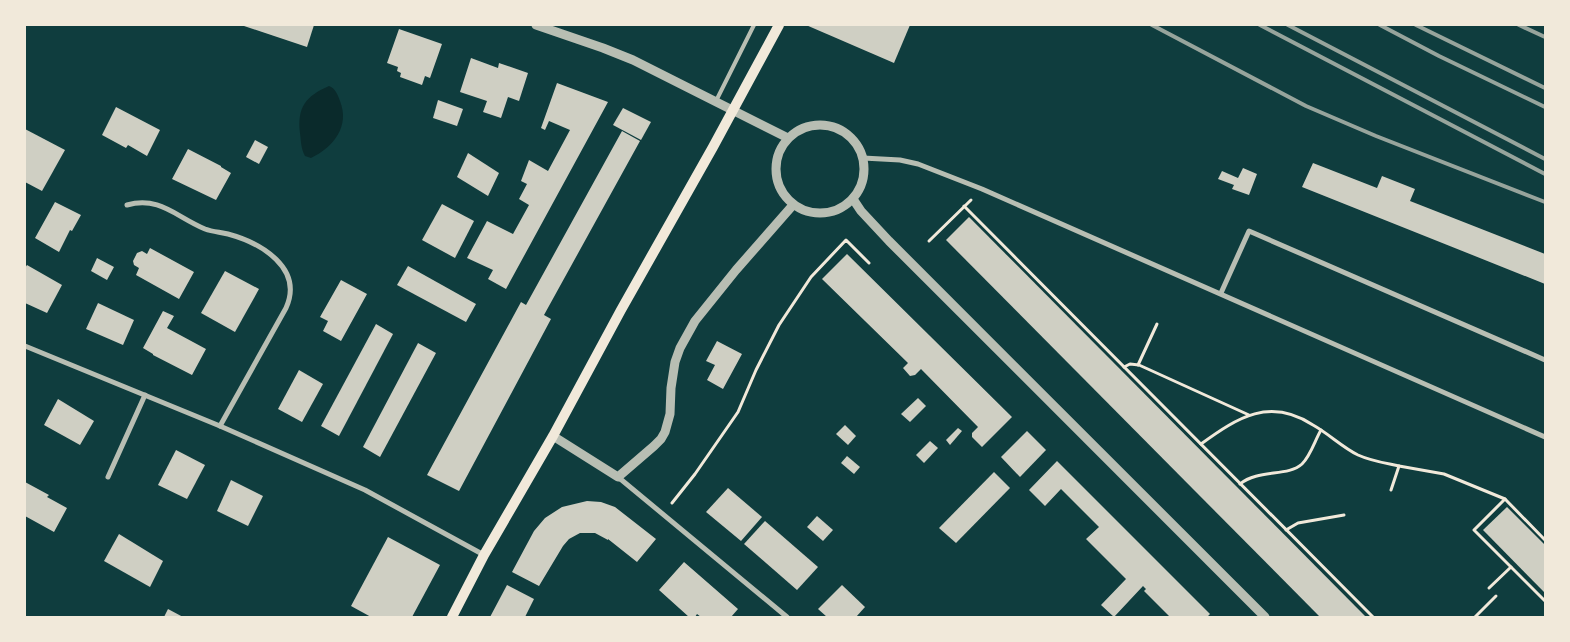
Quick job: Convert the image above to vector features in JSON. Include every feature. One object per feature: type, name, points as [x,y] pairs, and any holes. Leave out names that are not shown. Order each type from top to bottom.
[{"type":"main road","points":[[452,617],[779,25]]},
{"type":"street","points":[[536,25],[633,60],[788,138]]},
{"type":"street","points":[[811,125],[838,128],[849,135],[863,158],[864,172],[861,187],[853,199],[842,208],[830,213],[817,214],[804,211],[793,205],[782,194],[776,180],[775,165],[779,150],[788,138],[799,130],[811,125]]},
{"type":"street","points":[[863,158],[900,160],[918,164],[982,190],[1545,437]]},
{"type":"street","points":[[853,199],[861,211],[889,241],[1264,617]]},
{"type":"street","points":[[127,205],[139,202],[155,203],[204,228],[241,238],[278,260],[290,278],[290,299],[286,308],[220,426]]},
{"type":"street","points":[[618,477],[654,446],[665,432],[670,414],[675,362],[680,348],[695,320],[793,205]]},
{"type":"street","points":[[1221,294],[1249,231],[1545,360]]},
{"type":"street","points":[[25,346],[220,426],[365,490],[484,556]]},
{"type":"street","points":[[108,476],[145,396]]},
{"type":"street","points":[[553,436],[618,477],[787,617]]},
{"type":"lane","points":[[716,101],[754,25]]},
{"type":"path","points":[[929,242],[982,190]]},
{"type":"path","points":[[964,206],[1373,617]]},
{"type":"path","points":[[664,514],[695,474],[738,412],[756,370],[780,325],[810,278],[846,240],[870,263]]},
{"type":"path","points":[[1138,365],[1157,324]]},
{"type":"path","points":[[1124,367],[1130,364],[1138,365],[1250,416]]},
{"type":"path","points":[[1201,444],[1225,427],[1250,416],[1277,410],[1302,418],[1367,459],[1444,474],[1505,499],[1545,540]]},
{"type":"path","points":[[1240,484],[1251,477],[1291,470],[1300,466],[1321,430]]},
{"type":"path","points":[[1391,490],[1399,466]]},
{"type":"path","points":[[1505,499],[1474,530],[1545,602]]},
{"type":"path","points":[[1286,530],[1298,523],[1344,515]]},
{"type":"path","points":[[1489,588],[1511,567]]},
{"type":"path","points":[[1475,617],[1496,596]]},
{"type":"water","points":[[329,86],[335,90],[343,110],[341,127],[333,142],[311,158],[305,156],[302,148],[300,116],[309,98]]},
{"type":"building","points":[[241,25],[314,25],[307,47]]},
{"type":"building","points":[[806,25],[910,25],[894,63]]},
{"type":"building","points":[[399,29],[442,44],[430,78],[425,76],[422,85],[400,77],[401,73],[397,71],[398,67],[387,63]]},
{"type":"building","points":[[471,58],[498,68],[499,63],[528,73],[519,101],[508,97],[501,118],[483,112],[487,101],[460,92]]},
{"type":"building","points":[[557,83],[608,102],[506,289],[488,279],[493,270],[467,258],[487,221],[513,234],[529,205],[519,199],[527,184],[521,181],[529,160],[548,171],[570,130],[549,121],[545,130],[541,128]]},
{"type":"building","points":[[438,100],[463,109],[457,126],[433,118]]},
{"type":"building","points":[[116,107],[160,130],[147,156],[128,145],[126,148],[102,135]]},
{"type":"building","points":[[623,108],[651,122],[641,140],[613,125]]},
{"type":"building","points":[[25,129],[65,150],[42,191],[25,182]]},
{"type":"building","points":[[622,131],[640,141],[544,315],[551,319],[459,491],[427,475],[521,302],[526,305]]},
{"type":"building","points":[[255,140],[268,147],[259,164],[246,157]]},
{"type":"building","points":[[188,149],[231,173],[216,200],[172,179]]},
{"type":"building","points":[[468,153],[499,173],[488,196],[457,177]]},
{"type":"building","points":[[1313,163],[1377,188],[1382,176],[1415,189],[1410,201],[1545,254],[1545,284],[1302,187]]},
{"type":"building","points":[[1243,168],[1257,174],[1249,195],[1232,189],[1234,185],[1218,179],[1222,171],[1238,178]]},
{"type":"building","points":[[55,202],[81,215],[72,231],[70,230],[59,252],[35,238]]},
{"type":"building","points":[[442,204],[474,221],[455,258],[422,240]]},
{"type":"building","points":[[969,217],[1366,617],[1320,617],[946,240]]},
{"type":"building","points":[[150,248],[194,272],[179,299],[136,275],[139,268],[134,265],[133,261],[137,253],[142,251],[147,254]]},
{"type":"building","points":[[847,254],[1012,417],[982,447],[972,437],[972,433],[978,427],[921,369],[915,375],[910,376],[903,368],[908,363],[822,279]]},
{"type":"building","points":[[97,258],[114,267],[107,280],[91,271]]},
{"type":"building","points":[[27,265],[62,285],[47,313],[25,303],[25,268]]},
{"type":"building","points":[[408,266],[476,304],[466,322],[397,285]]},
{"type":"building","points":[[225,271],[259,289],[235,332],[201,313]]},
{"type":"building","points":[[341,280],[367,294],[341,341],[323,331],[328,321],[320,317]]},
{"type":"building","points":[[98,303],[134,320],[123,345],[86,329]]},
{"type":"building","points":[[163,311],[174,316],[167,328],[206,349],[192,375],[143,348]]},
{"type":"building","points":[[376,324],[393,334],[339,436],[321,426]]},
{"type":"building","points":[[717,341],[742,354],[723,389],[707,380],[715,365],[706,361]]},
{"type":"building","points":[[418,343],[436,353],[380,457],[363,447]]},
{"type":"building","points":[[299,370],[323,384],[302,422],[278,409]]},
{"type":"building","points":[[918,398],[926,406],[910,422],[901,414]]},
{"type":"building","points":[[58,399],[94,421],[80,445],[44,425]]},
{"type":"building","points":[[845,425],[856,436],[848,445],[836,434]]},
{"type":"building","points":[[958,428],[962,431],[950,445],[946,440]]},
{"type":"building","points":[[1027,431],[1046,450],[1020,477],[1001,457]]},
{"type":"building","points":[[930,441],[938,448],[924,463],[916,455]]},
{"type":"building","points":[[176,450],[205,465],[187,499],[158,485]]},
{"type":"building","points":[[847,456],[860,467],[854,474],[841,463]]},
{"type":"building","points":[[1057,461],[1210,614],[1207,617],[1170,617],[1144,591],[1146,589],[1143,586],[1114,617],[1101,605],[1126,579],[1086,539],[1099,527],[1061,489],[1045,506],[1029,490]]},
{"type":"building","points":[[994,472],[1010,488],[956,543],[939,528]]},
{"type":"building","points":[[231,480],[263,496],[248,526],[217,511]]},
{"type":"building","points":[[25,482],[49,495],[47,497],[67,508],[54,532],[25,516]]},
{"type":"building","points":[[728,488],[762,517],[741,541],[706,512]]},
{"type":"building","points":[[587,501],[601,502],[615,507],[656,539],[637,562],[608,539],[595,533],[580,533],[569,539],[563,546],[539,586],[512,572],[534,531],[545,518],[562,507]]},
{"type":"building","points":[[1507,507],[1545,545],[1545,593],[1483,530]]},
{"type":"building","points":[[817,516],[833,530],[823,541],[807,527]]},
{"type":"building","points":[[765,521],[818,567],[797,590],[744,544]]},
{"type":"building","points":[[119,534],[163,561],[150,587],[104,561]]},
{"type":"building","points":[[388,537],[440,565],[412,617],[371,617],[351,606]]},
{"type":"building","points":[[684,562],[738,609],[731,617],[701,617],[697,614],[695,617],[689,617],[659,590]]},
{"type":"building","points":[[507,585],[534,599],[525,617],[490,617]]},
{"type":"building","points":[[842,585],[865,607],[856,617],[827,617],[818,609]]},
{"type":"building","points":[[168,609],[183,617],[164,617]]},
{"type":"railway","points":[[1152,25],[1306,106],[1376,136],[1545,202]]},
{"type":"railway","points":[[1260,25],[1545,174]]},
{"type":"railway","points":[[1288,25],[1545,159]]},
{"type":"railway","points":[[1380,25],[1439,56],[1545,107]]},
{"type":"railway","points":[[1416,25],[1545,88]]},
{"type":"railway","points":[[1519,25],[1545,37]]}]
